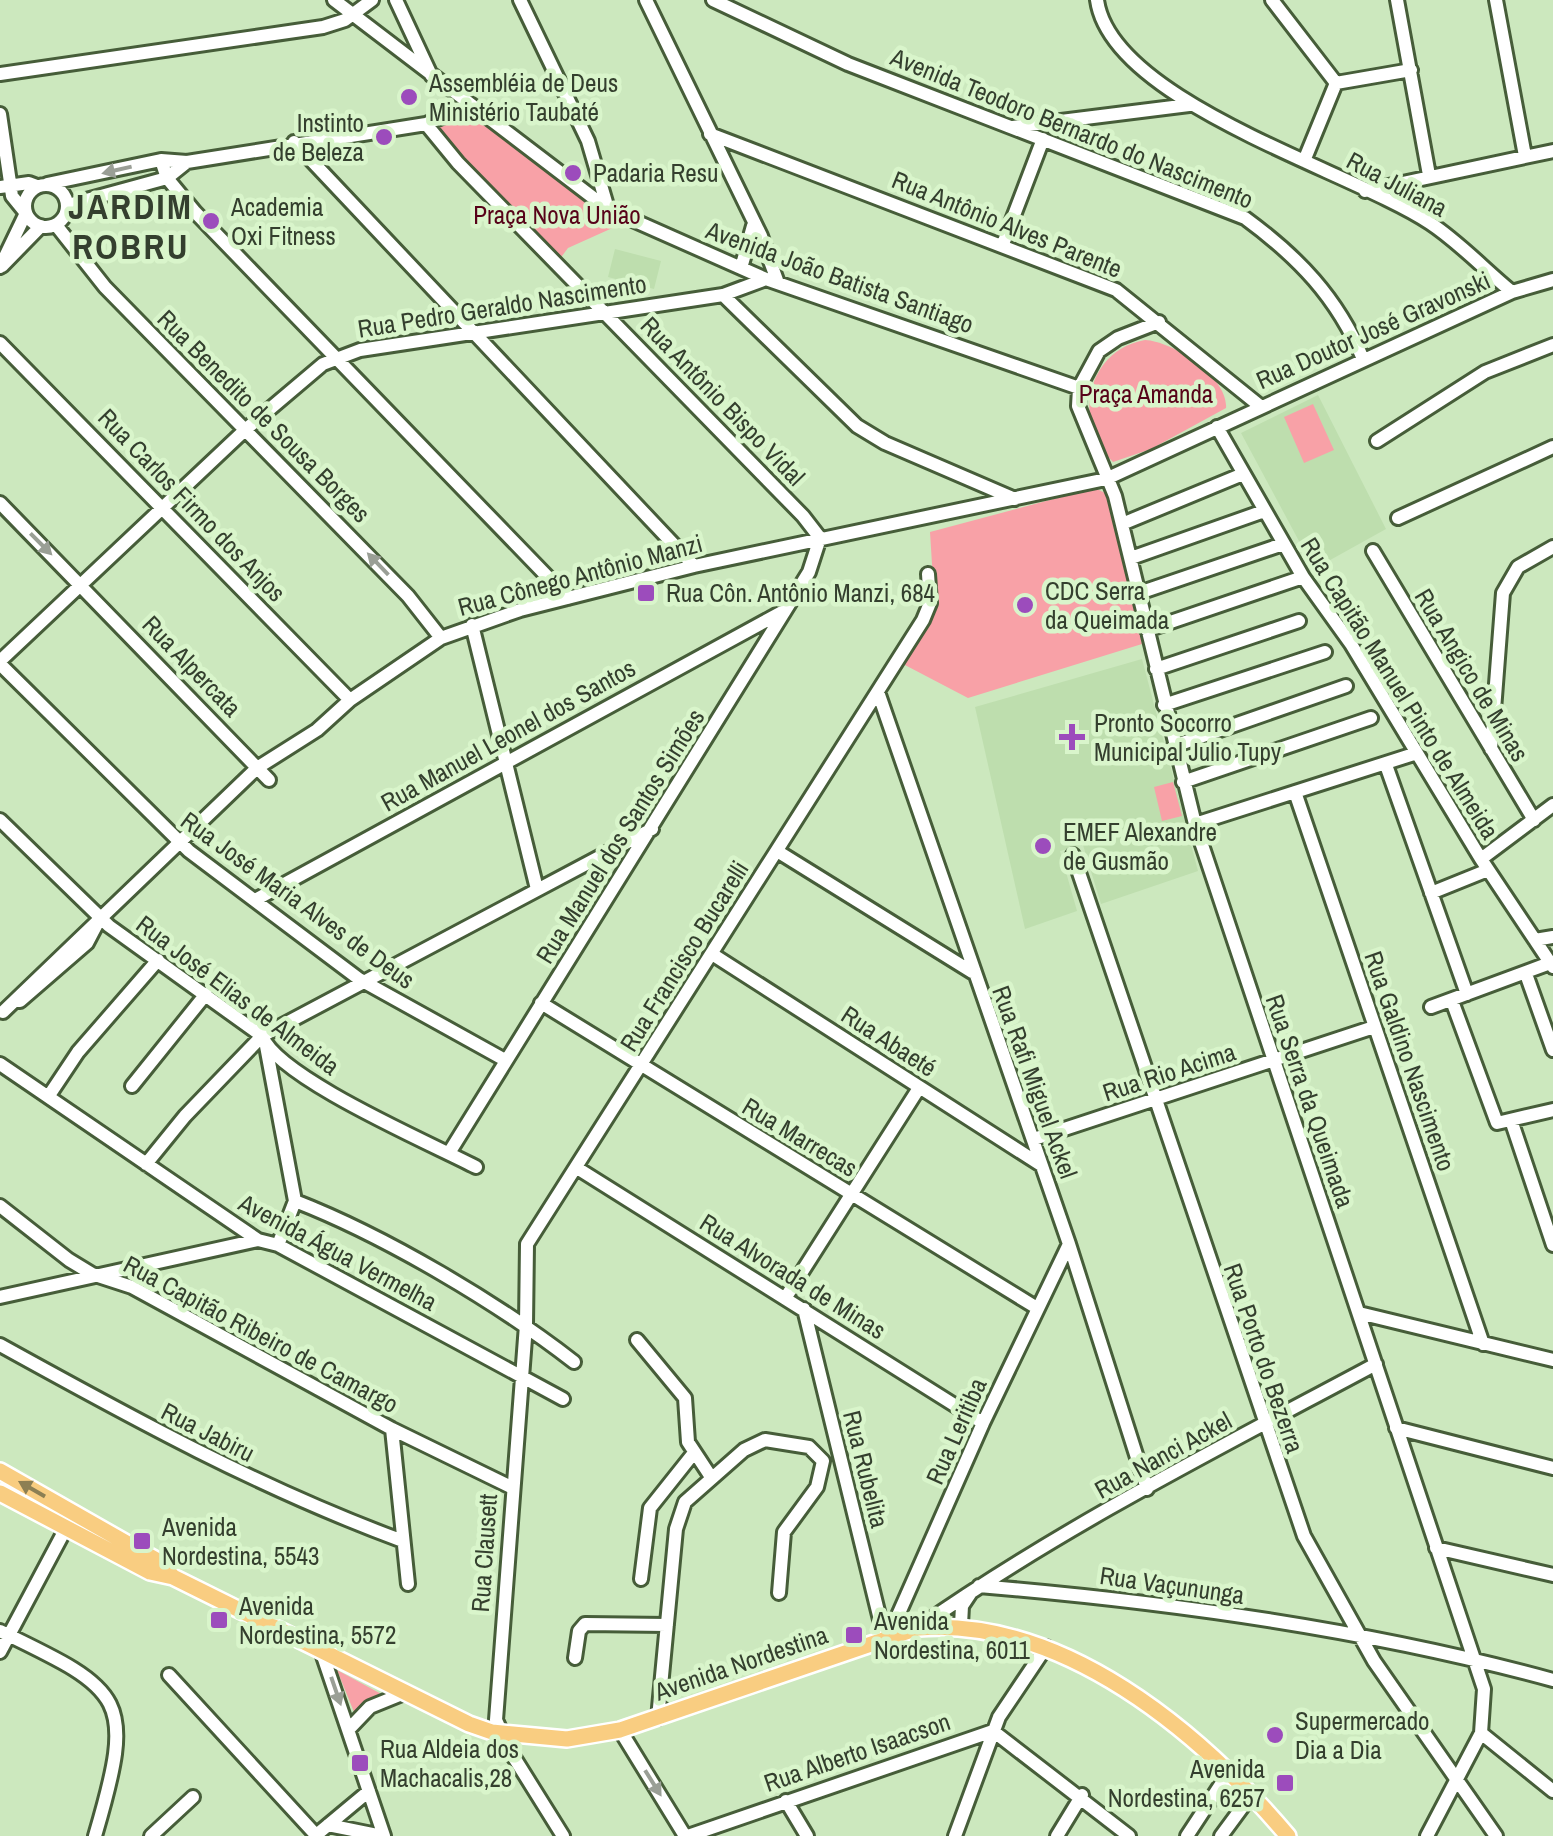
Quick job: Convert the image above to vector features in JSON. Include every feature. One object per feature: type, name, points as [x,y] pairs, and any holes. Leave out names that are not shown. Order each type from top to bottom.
[{"type":"main road","name":"Avenida Nordestina","points":[[0,1471],[158,1561],[173,1577]]},
{"type":"main road","name":"Avenida Nordestina","points":[[0,1493],[64,1529],[150,1572],[173,1577],[402,1694],[500,1734],[567,1738],[620,1730],[918,1628],[961,1625],[1046,1647],[1164,1719],[1229,1772],[1288,1836]]},
{"type":"street","name":"Avenida João Batista Santiago","points":[[334,0],[608,209],[772,281],[1079,388]]},
{"type":"street","points":[[0,74],[324,27],[352,16],[372,0]]},
{"type":"street","points":[[396,0],[432,77]]},
{"type":"street","points":[[520,0],[588,141],[608,209]]},
{"type":"street","points":[[646,0],[753,224],[772,281]]},
{"type":"street","name":"Avenida Teodoro Bernardo do Nascimento","points":[[713,0],[848,64],[1245,218],[1284,246],[1328,293],[1347,322],[1363,359]]},
{"type":"street","name":"Rua Juliana","points":[[1097,0],[1106,27],[1124,49],[1189,105],[1430,223],[1512,292]]},
{"type":"street","points":[[1272,0],[1336,83]]},
{"type":"street","points":[[1397,0],[1429,175]]},
{"type":"street","points":[[1496,0],[1525,156]]},
{"type":"street","points":[[1336,83],[1410,70]]},
{"type":"street","points":[[1304,160],[1336,83]]},
{"type":"street","points":[[5,186],[42,185],[161,160],[187,162],[426,124],[469,105]]},
{"type":"street","points":[[1012,128],[1189,105]]},
{"type":"street","points":[[0,114],[5,186],[15,202],[48,226]]},
{"type":"street","name":"Rua Antônio Bispo Vidal","points":[[426,124],[468,174],[606,312],[820,538]]},
{"type":"street","name":"Rua Antônio Alves Parente","points":[[710,134],[1116,290],[1260,406]]},
{"type":"street","points":[[1003,244],[1042,139]]},
{"type":"street","points":[[294,142],[694,566]]},
{"type":"street","points":[[1365,190],[1553,151]]},
{"type":"street","points":[[161,160],[166,178],[568,598]]},
{"type":"street","points":[[68,205],[59,188],[42,185],[26,198],[26,212],[0,267],[68,205],[166,178],[187,162]]},
{"type":"street","points":[[741,268],[751,246],[753,224]]},
{"type":"street","name":"Rua Benedito de Sousa Borges","points":[[48,226],[408,596],[442,638]]},
{"type":"street","name":"Rua Doutor José Gravonski","points":[[1106,478],[1512,292],[1553,280]]},
{"type":"street","name":"Rua Pedro Geraldo Nascimento","points":[[0,662],[246,430],[335,358],[360,350],[723,295],[772,281]]},
{"type":"street","points":[[723,295],[857,426],[885,444],[1015,498]]},
{"type":"street","points":[[1106,478],[1086,434],[1078,406],[1079,388],[1099,351],[1118,338],[1159,322]]},
{"type":"street","name":"Rua Carlos Firmo dos Anjos","points":[[0,343],[350,700]]},
{"type":"street","points":[[1376,441],[1467,382],[1553,345]]},
{"type":"street","name":"Rua Capitão Manuel Pinto de Almeida","points":[[1217,427],[1302,577],[1350,644],[1484,865],[1551,965]]},
{"type":"street","points":[[1398,518],[1553,447]]},
{"type":"street","points":[[1122,524],[1243,474]]},
{"type":"street","name":"Rua Cônego Antônio Manzi","points":[[1,1012],[38,990],[87,942],[100,918],[258,768],[442,638],[472,624],[694,566],[1106,478]]},
{"type":"street","name":"Rua Serra da Queimada","points":[[1106,478],[1122,524],[1195,824],[1475,1659],[1486,1705],[1481,1733]]},
{"type":"street","name":"Rua Alpercata","points":[[0,503],[269,780]]},
{"type":"street","points":[[1130,558],[1264,511]]},
{"type":"street","name":"Rua Manuel dos Santos Simões","points":[[449,1153],[504,1060],[654,828],[809,572],[820,538]]},
{"type":"street","points":[[1139,593],[1283,544]]},
{"type":"street","points":[[1490,751],[1504,593],[1518,567],[1553,547]]},
{"type":"street","name":"Rua Angico de Minas","points":[[1373,551],[1534,820]]},
{"type":"street","name":"Rua Francisco Bucarelli","points":[[522,1376],[527,1244],[927,611],[928,574]]},
{"type":"street","points":[[1147,630],[1302,577]]},
{"type":"street","name":"Rua Manuel Leonel dos Santos","points":[[255,900],[784,611]]},
{"type":"street","points":[[1156,669],[1299,621]]},
{"type":"street","points":[[472,624],[537,889]]},
{"type":"street","points":[[1164,705],[1325,652]]},
{"type":"street","name":"Rua José Maria Alves de Deus","points":[[0,662],[178,842],[366,983],[504,1060]]},
{"type":"street","points":[[1174,746],[1346,686]]},
{"type":"street","name":"Rua Rafi Miguel Ackel","points":[[878,692],[972,972],[1034,1140],[1147,1489]]},
{"type":"street","points":[[1183,782],[1371,718]]},
{"type":"street","points":[[1195,824],[1417,754]]},
{"type":"street","points":[[1386,765],[1467,994]]},
{"type":"street","name":"Rua Galdino Nascimento","points":[[1295,792],[1483,1344]]},
{"type":"street","points":[[1431,894],[1484,865],[1553,805]]},
{"type":"street","name":"Rua José Elias de Almeida","points":[[0,820],[100,918],[206,994],[332,1094],[476,1167]]},
{"type":"street","points":[[146,1164],[185,1116],[264,1041],[654,828]]},
{"type":"street","points":[[777,851],[972,972]]},
{"type":"street","name":"Rua Porto do Bezerra","points":[[1073,855],[1304,1536],[1358,1636],[1496,1836]]},
{"type":"street","points":[[1535,940],[1553,936]]},
{"type":"street","name":"Rua Abaeté","points":[[712,954],[1041,1164]]},
{"type":"street","points":[[50,1094],[78,1052],[158,960]]},
{"type":"street","points":[[1431,1007],[1551,965]]},
{"type":"street","points":[[1526,974],[1553,1050]]},
{"type":"street","points":[[132,1086],[206,994]]},
{"type":"street","points":[[1452,1000],[1494,1120],[1499,1125],[1512,1123],[1553,1110]]},
{"type":"street","name":"Rua Marrecas","points":[[541,1004],[1037,1308]]},
{"type":"street","name":"Rua Rio Acima","points":[[1034,1140],[1374,1027]]},
{"type":"street","points":[[264,1041],[296,1201],[278,1245]]},
{"type":"street","name":"Avenida Água Vermelha","points":[[0,1064],[50,1094],[258,1240],[278,1245],[563,1399]]},
{"type":"street","points":[[786,1297],[920,1088]]},
{"type":"street","points":[[1512,1123],[1553,1245]]},
{"type":"street","name":"Rua Alvorada de Minas","points":[[577,1168],[983,1423]]},
{"type":"street","name":"Avenida Água Vermelha","points":[[296,1201],[526,1325],[574,1362]]},
{"type":"street","name":"Rua Capitão Ribeiro de Camargo","points":[[0,1206],[92,1274],[132,1287],[392,1429],[512,1487]]},
{"type":"street","points":[[0,1297],[258,1240]]},
{"type":"street","name":"Rua Leritiba","points":[[887,1639],[983,1423],[1069,1244]]},
{"type":"street","name":"Rua Rubelita","points":[[804,1309],[887,1639]]},
{"type":"street","points":[[1359,1313],[1553,1360]]},
{"type":"street","points":[[636,1340],[685,1398],[693,1454],[711,1476]]},
{"type":"street","name":"Rua Jabiru","points":[[0,1344],[198,1454],[308,1506],[403,1541]]},
{"type":"street","name":"Rua Nanci Ackel","points":[[918,1628],[977,1587],[1147,1489],[1376,1364]]},
{"type":"street","name":"Rua Clausett","points":[[500,1734],[496,1720],[522,1376]]},
{"type":"street","points":[[1396,1428],[1553,1468]]},
{"type":"street","points":[[392,1429],[408,1584]]},
{"type":"street","points":[[658,1718],[679,1513],[711,1476],[765,1440],[809,1448],[820,1456],[823,1474],[784,1532],[779,1593]]},
{"type":"street","points":[[641,1579],[650,1508],[693,1454]]},
{"type":"street","points":[[0,1652],[4,1633],[74,1514]]},
{"type":"street","points":[[1436,1548],[1553,1575]]},
{"type":"street","points":[[961,1625],[962,1606],[977,1587]]},
{"type":"street","name":"Rua Vaçununga","points":[[977,1587],[1127,1600],[1358,1636],[1475,1659],[1553,1680]]},
{"type":"street","points":[[575,1658],[578,1631],[586,1624],[667,1625]]},
{"type":"street","points":[[4,1633],[68,1664],[106,1692],[116,1726],[115,1755],[94,1836]]},
{"type":"street","points":[[956,1836],[994,1731],[1046,1647]]},
{"type":"street","points":[[322,1653],[383,1836]]},
{"type":"street","points":[[169,1676],[315,1835],[368,1791]]},
{"type":"street","points":[[349,1729],[370,1707],[402,1694]]},
{"type":"street","points":[[620,1730],[687,1836]]},
{"type":"street","points":[[994,1731],[1129,1836]]},
{"type":"street","name":"Rua Alberto Isaacson","points":[[687,1836],[994,1731]]},
{"type":"street","points":[[1426,1836],[1481,1733],[1553,1792]]},
{"type":"street","points":[[500,1734],[563,1836]]},
{"type":"street","points":[[1188,1836],[1229,1772]]},
{"type":"street","points":[[1221,1836],[1252,1794]]},
{"type":"street","points":[[1056,1836],[1082,1796]]},
{"type":"street","points":[[152,1836],[193,1797]]},
{"type":"street","points":[[786,1801],[807,1836]]},
{"type":"street","points":[[1209,1803],[1224,1806],[1231,1821]]},
{"type":"street","points":[[328,1824],[383,1836]]},
{"type":"shaded area","points":[[615,249],[661,261],[654,289],[608,277]]},
{"type":"shaded area","points":[[1318,395],[1386,529],[1314,569],[1241,433]]},
{"type":"shaded area","points":[[1142,659],[1198,871],[1101,904],[1083,845],[1060,851],[1077,911],[1025,929],[975,707]]},
{"type":"green space","name":"Praça Nova União","points":[[470,107],[628,221],[568,248],[556,264],[427,125],[448,122]]},
{"type":"green space","name":"Praça Amanda","points":[[1145,340],[1170,347],[1197,363],[1219,385],[1226,408],[1151,449],[1113,462],[1092,427],[1092,390],[1098,372],[1110,358],[1125,346]]},
{"type":"green space","points":[[1313,404],[1334,450],[1304,463],[1284,417]]},
{"type":"green space","points":[[1095,488],[1111,496],[1142,644],[968,698],[903,664],[935,612],[930,532]]},
{"type":"green space","points":[[1173,782],[1182,816],[1162,821],[1154,787]]},
{"type":"green space","points":[[337,1670],[385,1696],[356,1717]]},
{"type":"place","name":"Assembléia de Deus Ministério Taubaté","points":[[409,97]]},
{"type":"place","name":"Instinto de Beleza","points":[[384,137]]},
{"type":"place","name":"Padaria Resu","points":[[573,173]]},
{"type":"place","name":"Academia Oxi Fitness","points":[[211,221]]},
{"type":"place","name":"Rua Côn. Antônio Manzi, 684","points":[[646,593]]},
{"type":"place","name":"CDC Serra da Queimada","points":[[1025,605]]},
{"type":"place","name":"Pronto Socorro Municipal Julio Tupy","points":[[1072,737]]},
{"type":"place","name":"EMEF Alexandre de Gusmão","points":[[1043,846]]},
{"type":"place","name":"Avenida Nordestina, 5543","points":[[142,1541]]},
{"type":"place","name":"Avenida Nordestina, 5572","points":[[219,1620]]},
{"type":"place","name":"Avenida Nordestina, 6011","points":[[854,1635]]},
{"type":"place","name":"Supermercado Dia a Dia","points":[[1275,1735]]},
{"type":"place","name":"Rua Aldeia dos Machacalis,28","points":[[360,1763]]},
{"type":"place","name":"Avenida Nordestina, 6257","points":[[1285,1783]]},
{"type":"district","name":"JARDIM ROBRU","points":[[131,227]]}]
